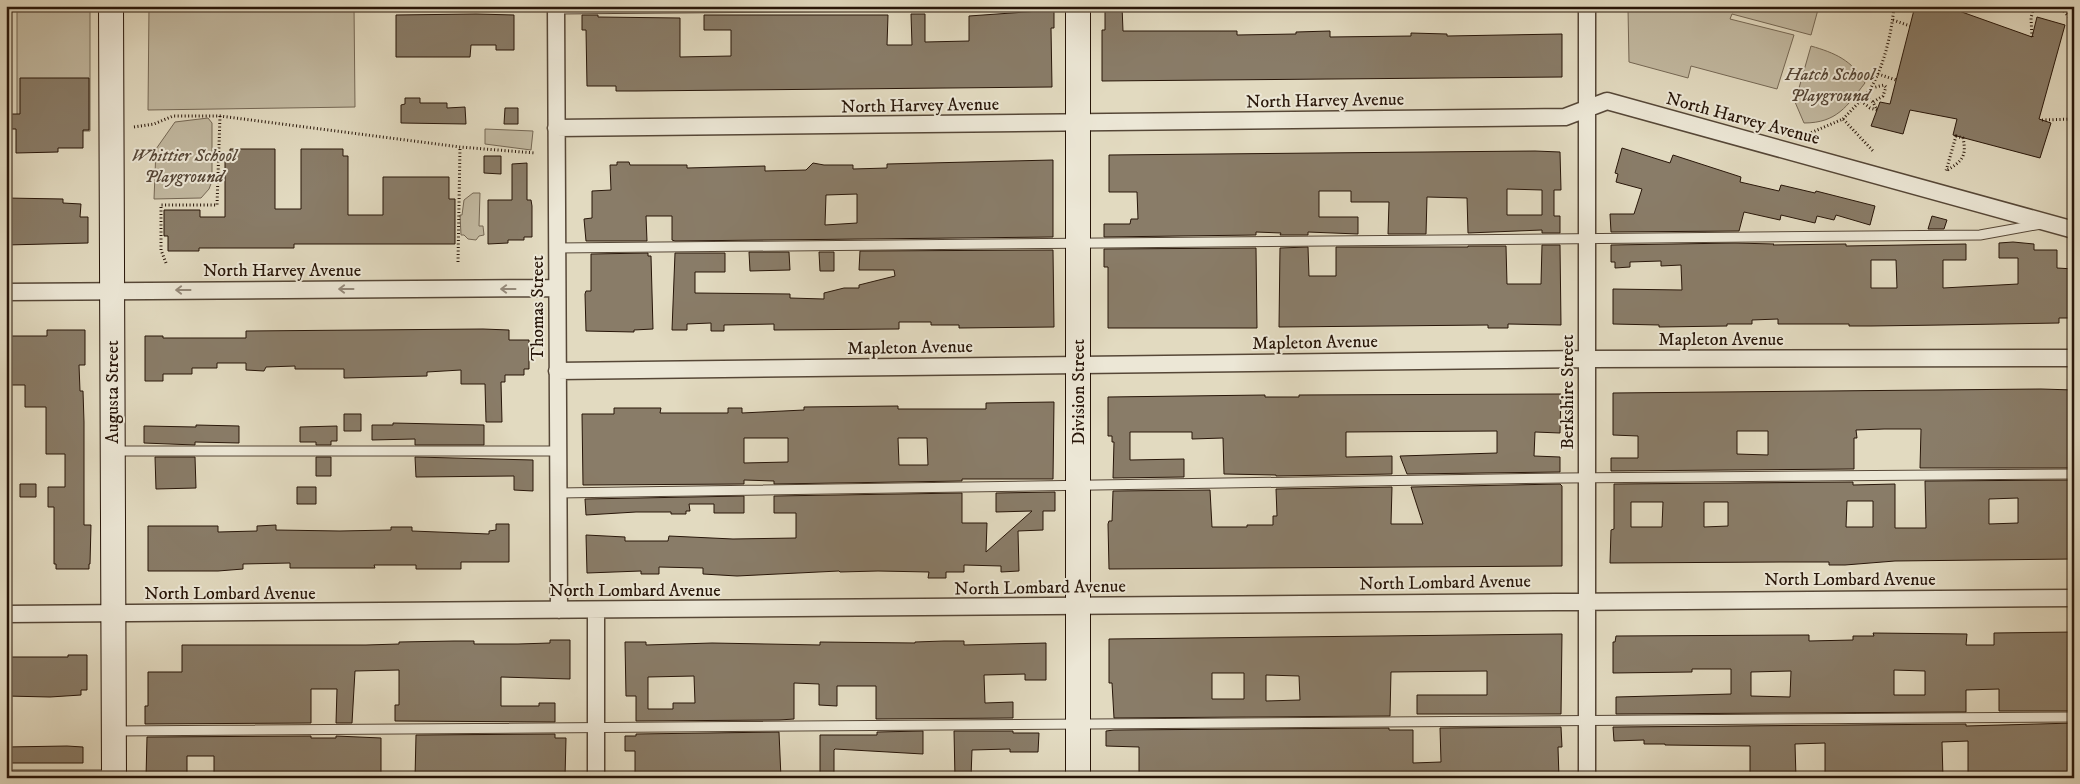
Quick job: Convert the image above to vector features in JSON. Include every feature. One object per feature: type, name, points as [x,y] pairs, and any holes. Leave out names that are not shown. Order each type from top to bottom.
[{"type":"street","name":"Augusta Street","points":[[111,6],[114,776]]},
{"type":"street","name":"Division Street","points":[[1078,6],[1078,778]]},
{"type":"street","name":"Berkshire Street","points":[[1587,6],[1587,778]]},
{"type":"street","name":"Thomas Street","points":[[556,8],[559,610]]},
{"type":"street","name":"North Harvey Avenue","points":[[556,128],[1565,116],[1607,101],[2074,230]]},
{"type":"street","name":"North Harvey Avenue","points":[[6,292],[557,288]]},
{"type":"street","name":"Mapleton Avenue","points":[[558,371],[1587,359],[2074,358]]},
{"type":"street","name":"North Lombard Avenue","points":[[6,614],[1587,600],[2074,598]]},
{"type":"street","points":[[596,610],[596,778]]},
{"type":"lane","points":[[556,8],[909,6]]},
{"type":"lane","points":[[557,248],[1980,235],[2047,223]]},
{"type":"lane","points":[[112,451],[558,451]]},
{"type":"lane","points":[[558,493],[1587,478],[2074,474]]},
{"type":"lane","points":[[114,731],[1078,726],[2074,717]]},
{"type":"lane","points":[[6,775],[114,776]]},
{"type":"path","points":[[1808,134],[1843,119],[1872,88],[1878,74],[1893,20],[1894,6]]},
{"type":"path","points":[[2032,37],[2031,18],[2034,6]]},
{"type":"path","points":[[2059,6],[2073,21]]},
{"type":"path","points":[[1893,20],[1910,26]]},
{"type":"path","points":[[1878,74],[1896,80]]},
{"type":"path","points":[[1872,88],[1884,85],[1886,87],[1883,96],[1873,102]]},
{"type":"path","points":[[1861,101],[1867,107],[1877,110],[1873,102],[1865,96]]},
{"type":"path","points":[[134,127],[154,124],[173,116],[220,116],[460,147],[535,153]]},
{"type":"path","points":[[166,263],[161,250],[161,205],[217,205],[220,116]]},
{"type":"path","points":[[1843,119],[1874,152]]},
{"type":"path","points":[[2042,120],[2074,119]]},
{"type":"path","points":[[1956,136],[1963,138],[1965,149],[1960,162],[1946,171],[1956,136]]},
{"type":"path","points":[[458,262],[460,147]]},
{"type":"green space","points":[[17,6],[90,6],[90,131],[17,131]]},
{"type":"green space","points":[[149,6],[354,6],[355,107],[148,110]]},
{"type":"green space","points":[[1616,6],[1819,6],[1811,35],[1732,14],[1730,19],[1794,35],[1777,89],[1691,66],[1688,78],[1629,62],[1628,9],[1616,8]]},
{"type":"green space","name":"Hatch School Playground","points":[[1811,46],[1842,58],[1854,68],[1865,83],[1840,112],[1825,120],[1804,123],[1795,102]]},
{"type":"green space","name":"Whittier School Playground","points":[[208,118],[212,123],[212,181],[209,189],[201,198],[154,199],[156,149],[175,122]]},
{"type":"green space","points":[[485,129],[533,131],[531,150],[485,144]]},
{"type":"green space","points":[[473,193],[480,193],[479,226],[483,226],[484,235],[479,236],[476,240],[468,239],[461,235],[460,215],[462,215],[464,200]]},
{"type":"building","points":[[1105,6],[1122,6],[1123,31],[1237,31],[1237,35],[1296,34],[1296,32],[1330,31],[1330,37],[1411,36],[1411,33],[1447,34],[1447,36],[1562,34],[1562,77],[1102,81],[1102,30],[1105,30]]},
{"type":"building","points":[[1915,6],[1945,6],[2032,37],[2037,17],[2065,25],[2039,119],[2051,123],[2040,158],[1953,135],[1957,119],[1910,110],[1903,134],[1871,126],[1880,102],[1890,104]]},
{"type":"building","points":[[1054,10],[1054,28],[1051,28],[1052,87],[616,91],[616,86],[587,86],[586,30],[582,30],[582,15],[598,15],[598,17],[680,18],[680,57],[731,56],[731,30],[704,30],[704,15],[888,15],[887,45],[912,45],[911,14],[925,14],[925,42],[969,41],[969,16]]},
{"type":"building","points":[[396,15],[514,15],[514,50],[496,50],[496,45],[471,45],[470,57],[396,57]]},
{"type":"building","points":[[20,78],[89,78],[89,130],[83,130],[83,148],[58,148],[58,152],[16,153],[16,129],[6,129],[6,114],[20,114]]},
{"type":"building","points":[[405,98],[420,98],[420,103],[447,103],[447,108],[465,107],[466,124],[401,123],[401,105],[405,104]]},
{"type":"building","points":[[505,108],[518,108],[518,124],[504,124]]},
{"type":"building","points":[[1622,148],[1670,163],[1673,155],[1741,177],[1740,182],[1779,191],[1781,185],[1815,193],[1816,191],[1875,206],[1870,225],[1836,215],[1834,220],[1817,216],[1815,223],[1781,215],[1780,220],[1744,212],[1739,231],[1611,232],[1610,214],[1634,214],[1642,189],[1616,182],[1618,174],[1615,173]]},
{"type":"building","points":[[230,149],[275,149],[275,209],[301,209],[301,149],[343,149],[343,156],[348,156],[348,215],[383,215],[383,177],[449,177],[449,199],[455,199],[455,244],[294,244],[294,248],[199,248],[199,251],[168,251],[168,236],[164,236],[164,210],[200,210],[200,217],[225,217],[225,158],[230,158]]},
{"type":"building","points":[[1560,152],[1561,190],[1554,190],[1554,216],[1560,216],[1560,233],[1542,233],[1542,230],[1468,233],[1467,198],[1427,197],[1426,234],[1388,234],[1389,202],[1351,202],[1351,191],[1319,191],[1319,217],[1358,217],[1358,234],[1308,232],[1308,235],[1280,235],[1281,233],[1256,232],[1256,235],[1104,237],[1104,224],[1130,224],[1131,219],[1138,219],[1137,192],[1109,192],[1109,155]],"holes":[[[1507,189],[1542,190],[1542,215],[1507,215]]]},
{"type":"building","points":[[484,156],[501,156],[501,174],[484,173]]},
{"type":"building","points":[[1053,160],[1053,237],[675,241],[672,240],[672,216],[646,216],[647,241],[586,241],[584,219],[592,218],[592,191],[611,190],[610,165],[617,165],[617,162],[629,162],[630,165],[687,165],[687,168],[765,166],[765,171],[806,170],[813,163],[853,165],[853,169],[887,168],[887,164]],"holes":[[[857,194],[857,223],[825,225],[826,195]]]},
{"type":"building","points":[[527,163],[527,200],[531,200],[532,206],[532,237],[524,237],[524,240],[508,240],[508,243],[488,244],[488,200],[512,200],[512,164]]},
{"type":"building","points":[[6,198],[63,199],[63,203],[81,204],[80,217],[88,217],[88,243],[6,245]]},
{"type":"building","points":[[1932,216],[1947,220],[1944,229],[1928,229]]},
{"type":"building","points":[[1735,243],[1773,245],[1846,244],[1846,246],[1966,244],[1966,260],[1943,260],[1943,288],[2018,284],[2018,258],[1999,258],[1999,243],[2034,244],[2034,250],[2057,250],[2057,268],[2074,269],[2074,318],[2059,318],[2059,323],[1871,326],[1849,326],[1849,324],[1778,324],[1778,319],[1752,320],[1752,324],[1727,324],[1727,326],[1659,327],[1659,325],[1613,324],[1613,289],[1682,290],[1681,265],[1661,266],[1661,261],[1630,262],[1630,267],[1615,268],[1615,262],[1611,262],[1611,245]],"holes":[[[1871,260],[1896,260],[1897,288],[1871,288]]]},
{"type":"building","points":[[1542,245],[1560,245],[1561,325],[1508,324],[1508,328],[1488,328],[1488,325],[1279,327],[1280,248],[1308,247],[1309,276],[1336,276],[1336,247],[1506,246],[1507,284],[1541,284]]},
{"type":"building","points":[[1256,248],[1257,328],[1108,328],[1108,267],[1104,267],[1104,249]]},
{"type":"building","points":[[1053,250],[1054,327],[959,328],[959,325],[931,325],[931,322],[899,322],[899,329],[774,330],[774,324],[724,325],[724,331],[711,331],[711,323],[687,324],[687,330],[672,330],[675,253],[725,253],[725,272],[695,272],[695,293],[790,294],[790,298],[824,299],[824,293],[844,288],[859,288],[859,285],[895,276],[894,270],[859,270],[860,251]]},
{"type":"building","points":[[749,252],[789,252],[790,270],[750,271]]},
{"type":"building","points":[[819,252],[834,252],[834,271],[820,271]]},
{"type":"building","points":[[648,253],[648,256],[651,256],[653,329],[634,330],[634,332],[586,331],[585,294],[586,291],[591,291],[591,254]]},
{"type":"building","points":[[47,330],[85,330],[85,365],[79,365],[80,391],[83,391],[84,422],[84,525],[91,525],[89,569],[56,569],[56,564],[54,564],[54,507],[48,507],[48,487],[65,487],[65,454],[46,454],[46,407],[25,407],[25,385],[6,385],[6,336],[47,336]]},
{"type":"building","points":[[509,330],[509,340],[529,340],[529,369],[524,369],[524,375],[505,375],[505,382],[501,382],[502,422],[486,422],[485,384],[461,384],[461,370],[427,372],[427,376],[344,378],[344,369],[295,369],[295,366],[266,367],[264,371],[246,370],[246,363],[217,363],[217,368],[192,368],[192,374],[163,374],[163,381],[145,381],[145,336],[163,336],[163,338],[246,338],[246,331]]},
{"type":"building","points":[[2074,390],[2074,468],[1920,468],[1921,429],[1884,429],[1856,430],[1857,438],[1854,438],[1854,469],[1611,471],[1611,458],[1638,458],[1638,436],[1613,435],[1613,393]],"holes":[[[1737,431],[1768,431],[1768,455],[1737,454]]]},
{"type":"building","points":[[1561,394],[1560,433],[1535,432],[1534,456],[1560,457],[1560,472],[1407,474],[1400,456],[1497,453],[1497,431],[1346,432],[1346,457],[1392,456],[1392,474],[1276,476],[1224,474],[1223,438],[1192,439],[1192,432],[1130,432],[1130,460],[1184,459],[1184,477],[1113,478],[1114,442],[1112,442],[1112,436],[1108,436],[1108,397]]},
{"type":"building","points":[[1054,402],[1053,479],[962,479],[962,481],[774,484],[774,481],[744,480],[744,484],[583,485],[582,414],[614,414],[614,408],[661,408],[660,413],[728,413],[728,408],[742,408],[742,413],[804,410],[804,407],[898,406],[898,409],[986,409],[986,403]],"holes":[[[744,438],[788,438],[788,462],[744,463]],[[898,438],[927,438],[928,465],[899,465]]]},
{"type":"building","points":[[344,414],[361,414],[361,431],[344,431]]},
{"type":"building","points":[[393,423],[484,425],[484,445],[415,445],[415,439],[372,440],[372,425],[393,425]]},
{"type":"building","points":[[196,425],[239,426],[239,443],[195,442],[195,445],[144,443],[144,426],[196,427]]},
{"type":"building","points":[[337,426],[337,441],[331,441],[331,445],[316,445],[316,442],[300,442],[300,427]]},
{"type":"building","points":[[155,457],[195,457],[196,488],[156,489]]},
{"type":"building","points":[[316,457],[331,457],[331,476],[316,476]]},
{"type":"building","points":[[415,457],[533,460],[533,491],[514,490],[514,476],[416,477]]},
{"type":"building","points":[[2074,480],[2074,559],[1895,561],[1845,565],[1829,565],[1829,562],[1610,563],[1611,530],[1614,529],[1614,484],[1853,482],[1853,485],[1895,484],[1895,528],[1926,528],[1925,481]],"holes":[[[2018,498],[2018,523],[1989,524],[1989,499]],[[1847,501],[1873,501],[1873,527],[1846,527]],[[1631,502],[1663,502],[1662,527],[1631,527]],[[1704,502],[1728,502],[1728,526],[1704,527]]]},
{"type":"building","points":[[20,484],[36,484],[36,497],[20,497]]},
{"type":"building","points":[[1560,484],[1562,486],[1562,566],[1109,569],[1108,524],[1109,521],[1112,521],[1113,491],[1210,490],[1212,527],[1247,527],[1247,525],[1273,525],[1273,516],[1277,516],[1276,489],[1392,487],[1391,524],[1423,524],[1411,487]]},
{"type":"building","points":[[297,487],[316,487],[316,504],[297,504]]},
{"type":"building","points":[[1055,492],[1055,511],[1043,511],[1043,530],[1018,531],[1019,571],[1001,572],[1001,566],[964,565],[964,572],[946,572],[946,578],[928,578],[929,572],[878,571],[737,576],[703,574],[703,568],[659,567],[659,574],[641,574],[641,571],[587,573],[586,535],[625,537],[625,541],[668,541],[669,536],[733,539],[796,538],[796,513],[774,513],[774,496],[962,493],[962,523],[987,523],[986,552],[1032,511],[996,512],[996,493]]},
{"type":"building","points":[[744,496],[744,513],[714,513],[714,504],[689,504],[690,511],[686,511],[686,514],[636,512],[586,515],[585,499]]},
{"type":"building","points":[[496,524],[509,524],[509,562],[461,562],[461,569],[416,569],[416,565],[374,565],[375,568],[290,568],[290,563],[243,564],[243,569],[218,571],[148,571],[148,526],[218,526],[218,532],[257,531],[257,526],[276,525],[276,530],[340,531],[391,530],[391,527],[412,527],[412,531],[489,534],[489,531],[496,530]]},
{"type":"building","points":[[2074,632],[2074,711],[1999,711],[1999,689],[1966,690],[1966,712],[1616,714],[1616,697],[1731,694],[1731,669],[1692,669],[1692,672],[1613,673],[1613,642],[1615,642],[1616,636],[1809,635],[1809,641],[1853,640],[1853,636],[1874,636],[1873,633],[1967,634],[1966,645],[1994,645],[1994,633]],"holes":[[[1894,670],[1925,671],[1925,695],[1894,695]],[[1791,671],[1790,697],[1751,696],[1751,672]]]},
{"type":"building","points":[[1562,634],[1561,714],[1417,714],[1417,695],[1487,695],[1487,671],[1391,672],[1390,716],[1114,718],[1112,683],[1109,683],[1109,639]],"holes":[[[1212,673],[1244,673],[1244,699],[1212,699]],[[1266,675],[1299,676],[1300,700],[1266,701]]]},
{"type":"building","points":[[550,640],[570,640],[570,679],[501,677],[501,706],[539,706],[539,703],[555,703],[555,722],[395,721],[395,705],[399,705],[399,670],[355,671],[352,723],[336,723],[337,689],[311,689],[311,723],[145,724],[145,706],[148,706],[148,672],[182,672],[182,645],[366,645],[454,641],[474,641],[474,644],[518,644],[550,643]]},
{"type":"building","points":[[964,641],[964,645],[1046,643],[1046,680],[1025,680],[1025,674],[984,675],[985,703],[1013,702],[1013,718],[876,719],[876,686],[837,686],[837,706],[819,705],[819,684],[794,683],[794,719],[636,721],[636,696],[626,696],[625,642],[646,642],[646,645],[712,643],[820,645],[820,642]],"holes":[[[694,676],[695,703],[673,703],[673,709],[648,709],[648,677]]]},
{"type":"building","points":[[68,655],[87,655],[87,690],[81,690],[81,695],[50,697],[6,696],[6,657],[68,657]]},
{"type":"building","points":[[2074,723],[2074,778],[1968,778],[1968,741],[1942,742],[1943,778],[1825,778],[1825,743],[1795,744],[1796,778],[1750,778],[1750,746],[1665,745],[1644,744],[1644,740],[1614,741],[1613,727],[1966,724],[1966,726]]},
{"type":"building","points":[[1561,727],[1562,747],[1558,747],[1559,778],[1139,778],[1139,747],[1106,746],[1106,731],[1114,730],[1389,728],[1389,730],[1413,730],[1413,763],[1441,762],[1440,728]]},
{"type":"building","points":[[923,731],[923,754],[835,749],[834,778],[820,778],[820,735],[877,735],[877,732]]},
{"type":"building","points":[[954,731],[1039,733],[1038,752],[1010,752],[1010,749],[972,750],[971,778],[955,778]]},
{"type":"building","points":[[779,732],[781,778],[635,778],[635,751],[625,751],[625,736],[636,736],[636,734]]},
{"type":"building","points":[[555,734],[555,738],[566,738],[565,778],[415,778],[416,735]]},
{"type":"building","points":[[311,736],[311,738],[336,738],[336,736],[381,738],[381,778],[214,778],[214,756],[187,756],[187,778],[146,778],[147,737]]},
{"type":"building","points":[[6,747],[83,747],[83,763],[6,763]]}]
